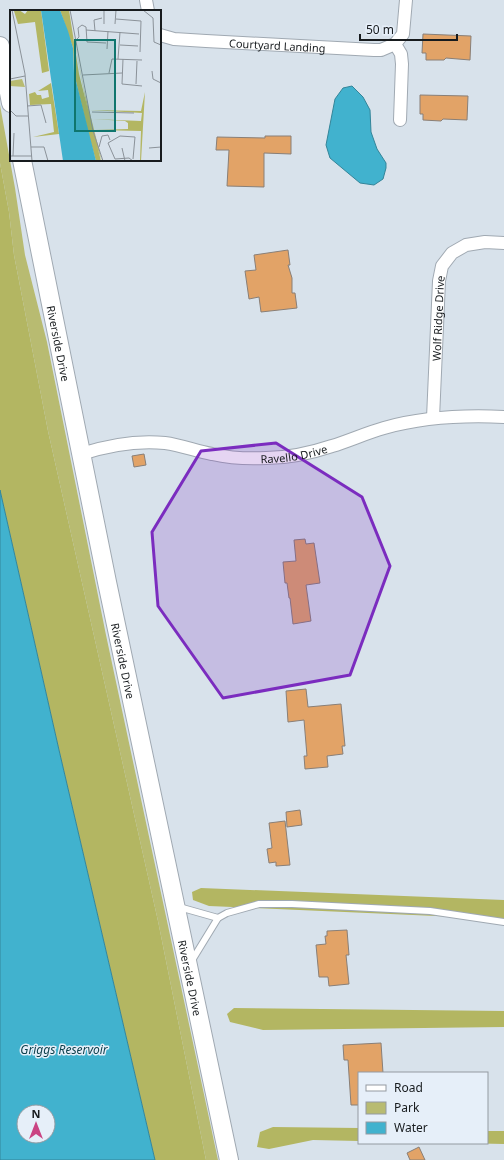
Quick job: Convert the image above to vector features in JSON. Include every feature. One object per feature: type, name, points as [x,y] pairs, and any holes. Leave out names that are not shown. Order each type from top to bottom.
[{"type":"main road","points":[[0,46],[10,98]]},
{"type":"main road","name":"Riverside Drive","points":[[22,161],[107,582],[229,1160]]},
{"type":"street","points":[[146,0],[148,10]]},
{"type":"street","points":[[400,120],[402,64],[401,54],[395,44],[403,34],[406,0]]},
{"type":"street","name":"Courtyard Landing","points":[[161,35],[206,41],[374,50],[381,50],[395,44]]},
{"type":"street","name":"Wolf Ridge Drive","points":[[433,418],[439,281],[442,266],[452,253],[466,245],[485,242],[504,243]]},
{"type":"street","name":"Ravello Drive","points":[[81,454],[106,446],[133,442],[148,442],[166,443],[228,457],[268,458],[290,456],[330,447],[383,428],[433,418],[478,416],[504,417]]},
{"type":"lane","points":[[188,966],[218,918],[227,913],[259,904],[292,904],[430,911],[504,922]]},
{"type":"lane","points":[[175,906],[218,918]]},
{"type":"highlighted area","points":[[276,443],[362,497],[390,566],[350,675],[223,698],[158,606],[152,532],[201,451]]},
{"type":"green space","points":[[0,105],[25,255],[47,342],[106,635],[218,1160],[206,1160],[158,921],[48,431],[14,255],[9,212],[0,163]]},
{"type":"green space","points":[[0,163],[9,212],[14,255],[48,431],[158,921],[206,1160],[155,1160],[0,490]]},
{"type":"green space","points":[[201,888],[504,900],[504,919],[209,906],[193,900],[192,892]]},
{"type":"green space","points":[[234,1008],[504,1011],[504,1027],[263,1030],[230,1022],[227,1014]]},
{"type":"green space","points":[[273,1127],[358,1128],[358,1141],[313,1140],[269,1149],[257,1147],[260,1132]]},
{"type":"green space","points":[[488,1131],[504,1131],[504,1144],[488,1144]]},
{"type":"water","points":[[352,86],[363,97],[370,110],[371,132],[377,149],[386,163],[383,179],[374,185],[360,183],[330,158],[326,145],[335,99],[343,88]]},
{"type":"water","name":"Griggs Reservoir","points":[[0,490],[59,750],[155,1160],[0,1160]]},
{"type":"building","points":[[423,34],[471,36],[470,60],[446,58],[444,60],[426,60],[426,53],[422,53]]},
{"type":"building","points":[[420,95],[468,96],[467,120],[423,120],[423,114],[420,114]]},
{"type":"building","points":[[265,136],[291,136],[291,154],[264,153],[264,187],[227,186],[229,150],[216,150],[217,137],[265,138]]},
{"type":"building","points":[[288,250],[290,265],[288,265],[292,278],[292,293],[295,293],[297,308],[261,312],[259,297],[249,299],[245,271],[256,270],[254,255]]},
{"type":"building","points":[[144,454],[146,465],[134,467],[132,456]]},
{"type":"building","points":[[305,539],[306,544],[314,543],[320,583],[306,585],[311,621],[293,624],[290,598],[287,583],[285,583],[283,562],[296,561],[294,540]]},
{"type":"building","points":[[306,689],[308,707],[341,704],[345,746],[342,746],[343,754],[327,756],[328,767],[305,769],[304,756],[307,756],[304,720],[288,722],[286,691]]},
{"type":"building","points":[[300,810],[302,825],[287,827],[286,812]]},
{"type":"building","points":[[285,821],[290,865],[276,866],[276,862],[269,863],[267,849],[272,848],[269,823]]},
{"type":"building","points":[[347,930],[349,955],[346,955],[349,984],[329,986],[328,977],[319,977],[316,945],[326,944],[325,936],[327,936],[327,931]]},
{"type":"building","points":[[381,1043],[383,1072],[358,1072],[358,1105],[351,1105],[348,1060],[344,1060],[343,1045]]},
{"type":"building","points":[[419,1147],[425,1160],[410,1160],[407,1153]]}]
